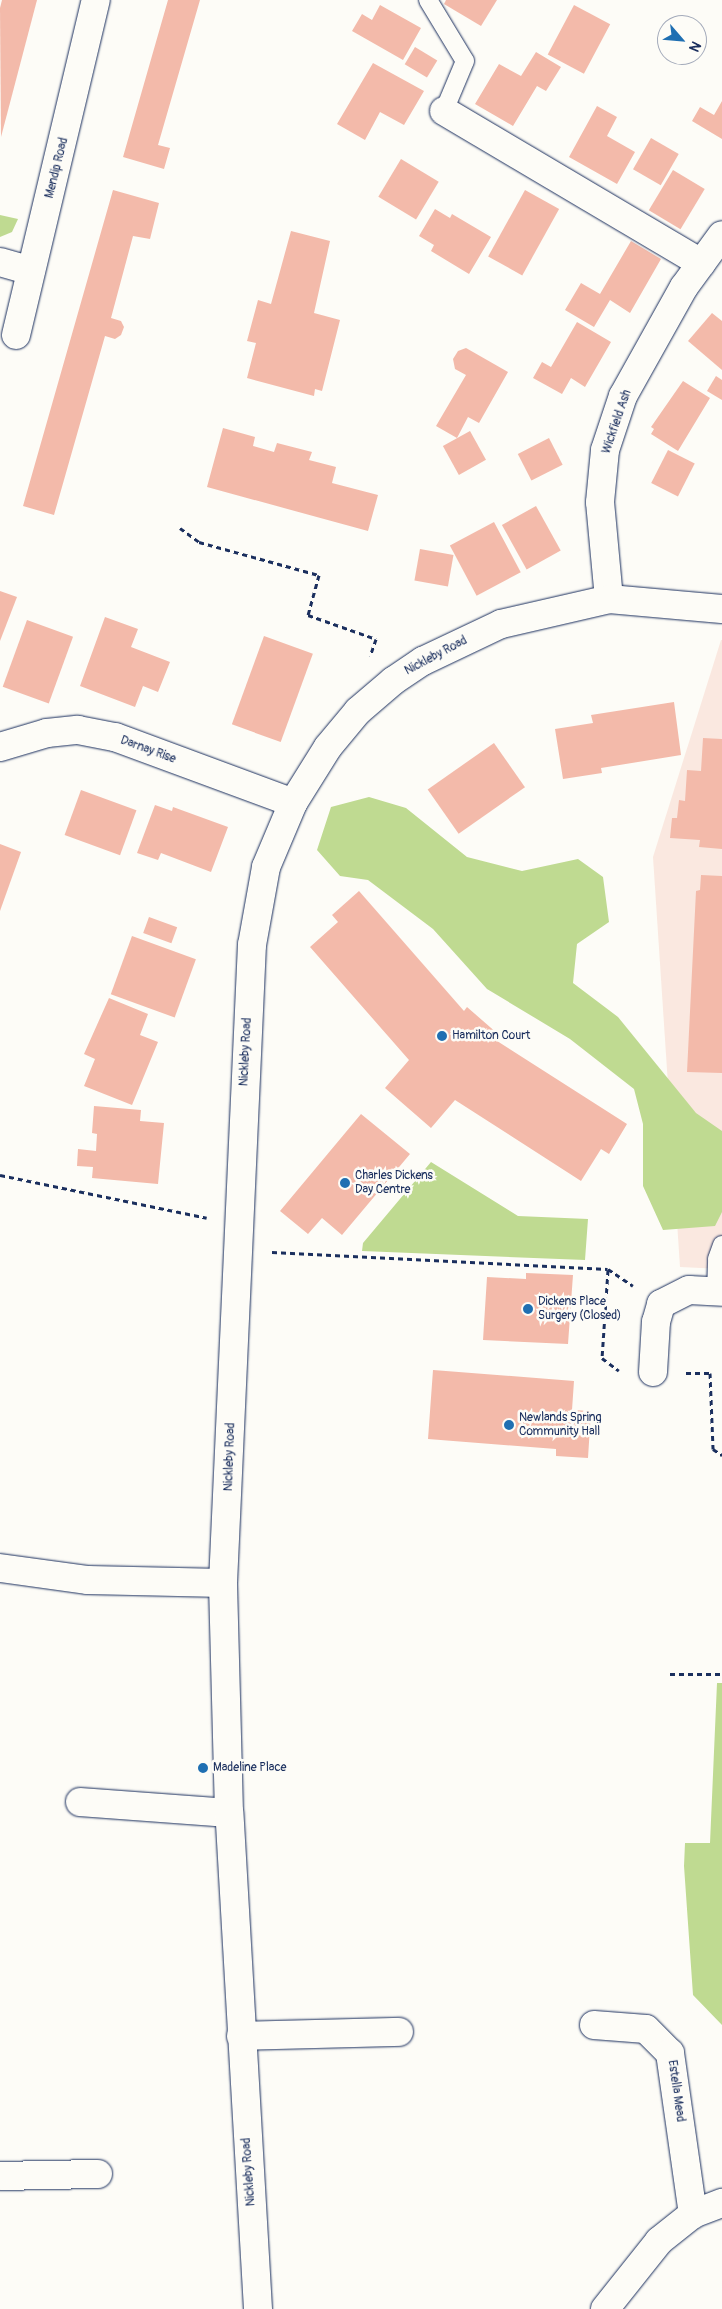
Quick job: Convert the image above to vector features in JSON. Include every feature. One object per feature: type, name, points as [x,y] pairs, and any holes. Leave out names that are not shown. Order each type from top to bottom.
[{"type":"street","name":"Mendip Road","points":[[16,335],[96,0]]},
{"type":"street","points":[[444,111],[701,263]]},
{"type":"street","name":"Wickfield Ash","points":[[608,599],[600,502],[606,450],[623,396],[684,287],[722,235]]},
{"type":"street","points":[[0,262],[31,271]]},
{"type":"street","name":"Nickleby Road","points":[[258,2309],[229,1813],[223,1583],[229,1498],[237,1237],[252,945],[266,868],[292,803],[328,747],[358,711],[392,681],[423,661],[500,624],[608,599],[722,609]]},
{"type":"street","name":"Darnay Rise","points":[[0,748],[47,733],[88,732],[115,737],[292,803]]},
{"type":"street","points":[[654,1372],[656,1322],[661,1304],[689,1290],[719,1292]]},
{"type":"street","points":[[0,1568],[88,1580],[223,1583]]},
{"type":"street","points":[[80,1802],[229,1813]]},
{"type":"street","name":"Estella Mead","points":[[594,2025],[646,2029],[670,2053],[693,2214]]},
{"type":"street","points":[[241,2036],[399,2032]]},
{"type":"street","points":[[0,2176],[98,2174]]},
{"type":"street","points":[[605,2309],[659,2241],[693,2214],[722,2204]]},
{"type":"lane","points":[[428,0],[465,61],[444,111]]},
{"type":"lane","points":[[719,1292],[717,1259],[722,1245]]},
{"type":"path","points":[[180,528],[199,542],[319,575],[308,615],[376,639],[368,660],[392,681]]},
{"type":"path","points":[[0,1175],[237,1237],[608,1269],[602,1358],[616,1371],[710,1373],[712,1449],[722,1455]]},
{"type":"path","points":[[670,1674],[722,1674]]},
{"type":"shaded area","points":[[721,640],[722,1269],[680,1267],[653,857]]},
{"type":"green space","points":[[0,215],[18,219],[12,232],[0,237]]},
{"type":"green space","points":[[369,797],[406,808],[467,857],[522,871],[578,859],[603,877],[609,922],[577,944],[573,983],[618,1017],[696,1113],[722,1131],[722,1212],[715,1226],[663,1230],[643,1186],[643,1124],[634,1089],[570,1039],[487,989],[433,929],[368,880],[340,876],[317,850],[331,807]]},
{"type":"green space","points":[[431,1162],[518,1216],[588,1219],[585,1260],[362,1251],[363,1243]]},
{"type":"green space","points":[[717,1683],[722,1683],[722,2025],[693,1995],[684,1866],[685,1843],[710,1843]]},
{"type":"building","points":[[2,0],[37,0],[1,137],[0,8]]},
{"type":"building","points":[[168,0],[200,0],[158,145],[170,148],[164,169],[123,157]]},
{"type":"building","points":[[446,0],[497,0],[481,26],[444,4]]},
{"type":"building","points":[[380,5],[421,28],[403,60],[352,31],[362,14],[372,20]]},
{"type":"building","points":[[574,5],[610,24],[584,74],[548,54]]},
{"type":"building","points":[[415,47],[437,60],[427,78],[405,64]]},
{"type":"building","points":[[536,52],[561,67],[546,91],[537,86],[513,126],[475,104],[499,64],[521,76]]},
{"type":"building","points":[[373,63],[424,91],[404,125],[380,112],[365,140],[337,124]]},
{"type":"building","points":[[722,101],[722,139],[692,121],[700,107],[714,115]]},
{"type":"building","points":[[597,106],[617,117],[607,136],[635,152],[617,184],[569,157]]},
{"type":"building","points":[[651,138],[679,154],[661,185],[633,169]]},
{"type":"building","points":[[401,159],[439,182],[416,219],[378,197]]},
{"type":"building","points":[[673,170],[705,189],[681,229],[649,210]]},
{"type":"building","points":[[113,190],[159,203],[150,239],[133,236],[111,318],[121,321],[124,327],[121,335],[115,339],[105,336],[54,515],[23,506]]},
{"type":"building","points":[[525,190],[559,209],[522,275],[488,256]]},
{"type":"building","points":[[435,209],[450,218],[452,214],[491,237],[469,274],[431,251],[434,245],[419,236]]},
{"type":"building","points":[[291,231],[330,241],[314,313],[340,320],[322,391],[315,389],[314,396],[247,378],[256,343],[247,341],[258,300],[271,304]]},
{"type":"building","points":[[631,241],[661,259],[630,313],[610,300],[594,327],[565,310],[581,283],[600,294]]},
{"type":"building","points":[[712,313],[722,321],[722,370],[688,341]]},
{"type":"building","points":[[577,322],[611,342],[585,387],[571,378],[562,394],[533,378],[542,362],[551,367]]},
{"type":"building","points":[[466,348],[508,372],[479,423],[468,417],[457,438],[436,426],[466,375],[455,369],[453,359],[458,351]]},
{"type":"building","points":[[716,376],[722,380],[722,400],[707,391]]},
{"type":"building","points":[[683,381],[710,398],[678,451],[651,434],[654,429],[651,427]]},
{"type":"building","points":[[223,428],[255,437],[253,446],[274,452],[277,443],[312,452],[309,460],[336,467],[332,483],[378,495],[368,531],[207,487]]},
{"type":"building","points":[[470,431],[486,460],[459,475],[443,446]]},
{"type":"building","points":[[549,438],[563,465],[531,481],[518,454]]},
{"type":"building","points":[[668,450],[695,464],[678,497],[651,483]]},
{"type":"building","points":[[536,506],[561,551],[527,570],[502,525]]},
{"type":"building","points":[[494,522],[521,572],[477,596],[450,545]]},
{"type":"building","points":[[420,549],[453,555],[448,586],[414,581]]},
{"type":"building","points":[[0,591],[17,597],[0,641]]},
{"type":"building","points":[[105,617],[138,629],[131,647],[170,662],[158,692],[143,686],[135,707],[80,686]]},
{"type":"building","points":[[27,620],[73,637],[49,703],[3,687]]},
{"type":"building","points":[[264,636],[313,654],[281,742],[232,724]]},
{"type":"building","points":[[674,702],[681,755],[601,768],[602,773],[563,779],[555,729],[593,723],[591,715]]},
{"type":"building","points":[[703,738],[722,739],[722,849],[699,847],[700,840],[670,838],[672,818],[677,818],[679,800],[685,801],[687,770],[701,771]]},
{"type":"building","points":[[494,743],[525,787],[459,834],[428,789]]},
{"type":"building","points":[[81,790],[136,810],[120,855],[65,835]]},
{"type":"building","points":[[155,805],[172,811],[173,807],[228,827],[211,872],[161,853],[158,860],[137,853]]},
{"type":"building","points":[[0,844],[21,852],[0,911]]},
{"type":"building","points":[[701,875],[722,876],[722,1073],[687,1072],[696,891],[700,890]]},
{"type":"building","name":"Hamilton Court","points":[[359,891],[464,1011],[467,1007],[498,1034],[494,1039],[627,1124],[609,1154],[601,1149],[581,1181],[455,1100],[431,1128],[385,1088],[409,1060],[310,947],[338,922],[332,915]]},
{"type":"building","points":[[149,917],[177,927],[171,943],[143,933]]},
{"type":"building","points":[[132,936],[196,959],[175,1018],[111,994]]},
{"type":"building","points":[[109,998],[148,1014],[140,1035],[158,1042],[132,1105],[84,1086],[95,1059],[84,1054]]},
{"type":"building","points":[[94,1106],[141,1110],[140,1121],[164,1123],[158,1184],[92,1178],[93,1167],[77,1166],[78,1149],[96,1151],[97,1134],[92,1133]]},
{"type":"building","name":"Charles Dickens Day Centre","points":[[361,1114],[410,1154],[342,1235],[322,1218],[308,1234],[280,1211]]},
{"type":"building","name":"Dickens Place Surgery (Closed)","points":[[526,1273],[573,1275],[568,1344],[483,1340],[487,1277],[526,1279]]},
{"type":"building","name":"Newlands Spring Community Hall","points":[[433,1370],[574,1381],[572,1410],[591,1411],[588,1458],[556,1456],[556,1449],[428,1439]]},
{"type":"place","name":"Hamilton Court","points":[[442,1036]]},
{"type":"place","name":"Charles Dickens Day Centre","points":[[345,1183]]},
{"type":"place","name":"Dickens Place Surgery (Closed)","points":[[528,1309]]},
{"type":"place","name":"Newlands Spring Community Hall","points":[[509,1425]]},
{"type":"place","name":"Madeline Place","points":[[203,1768]]}]
